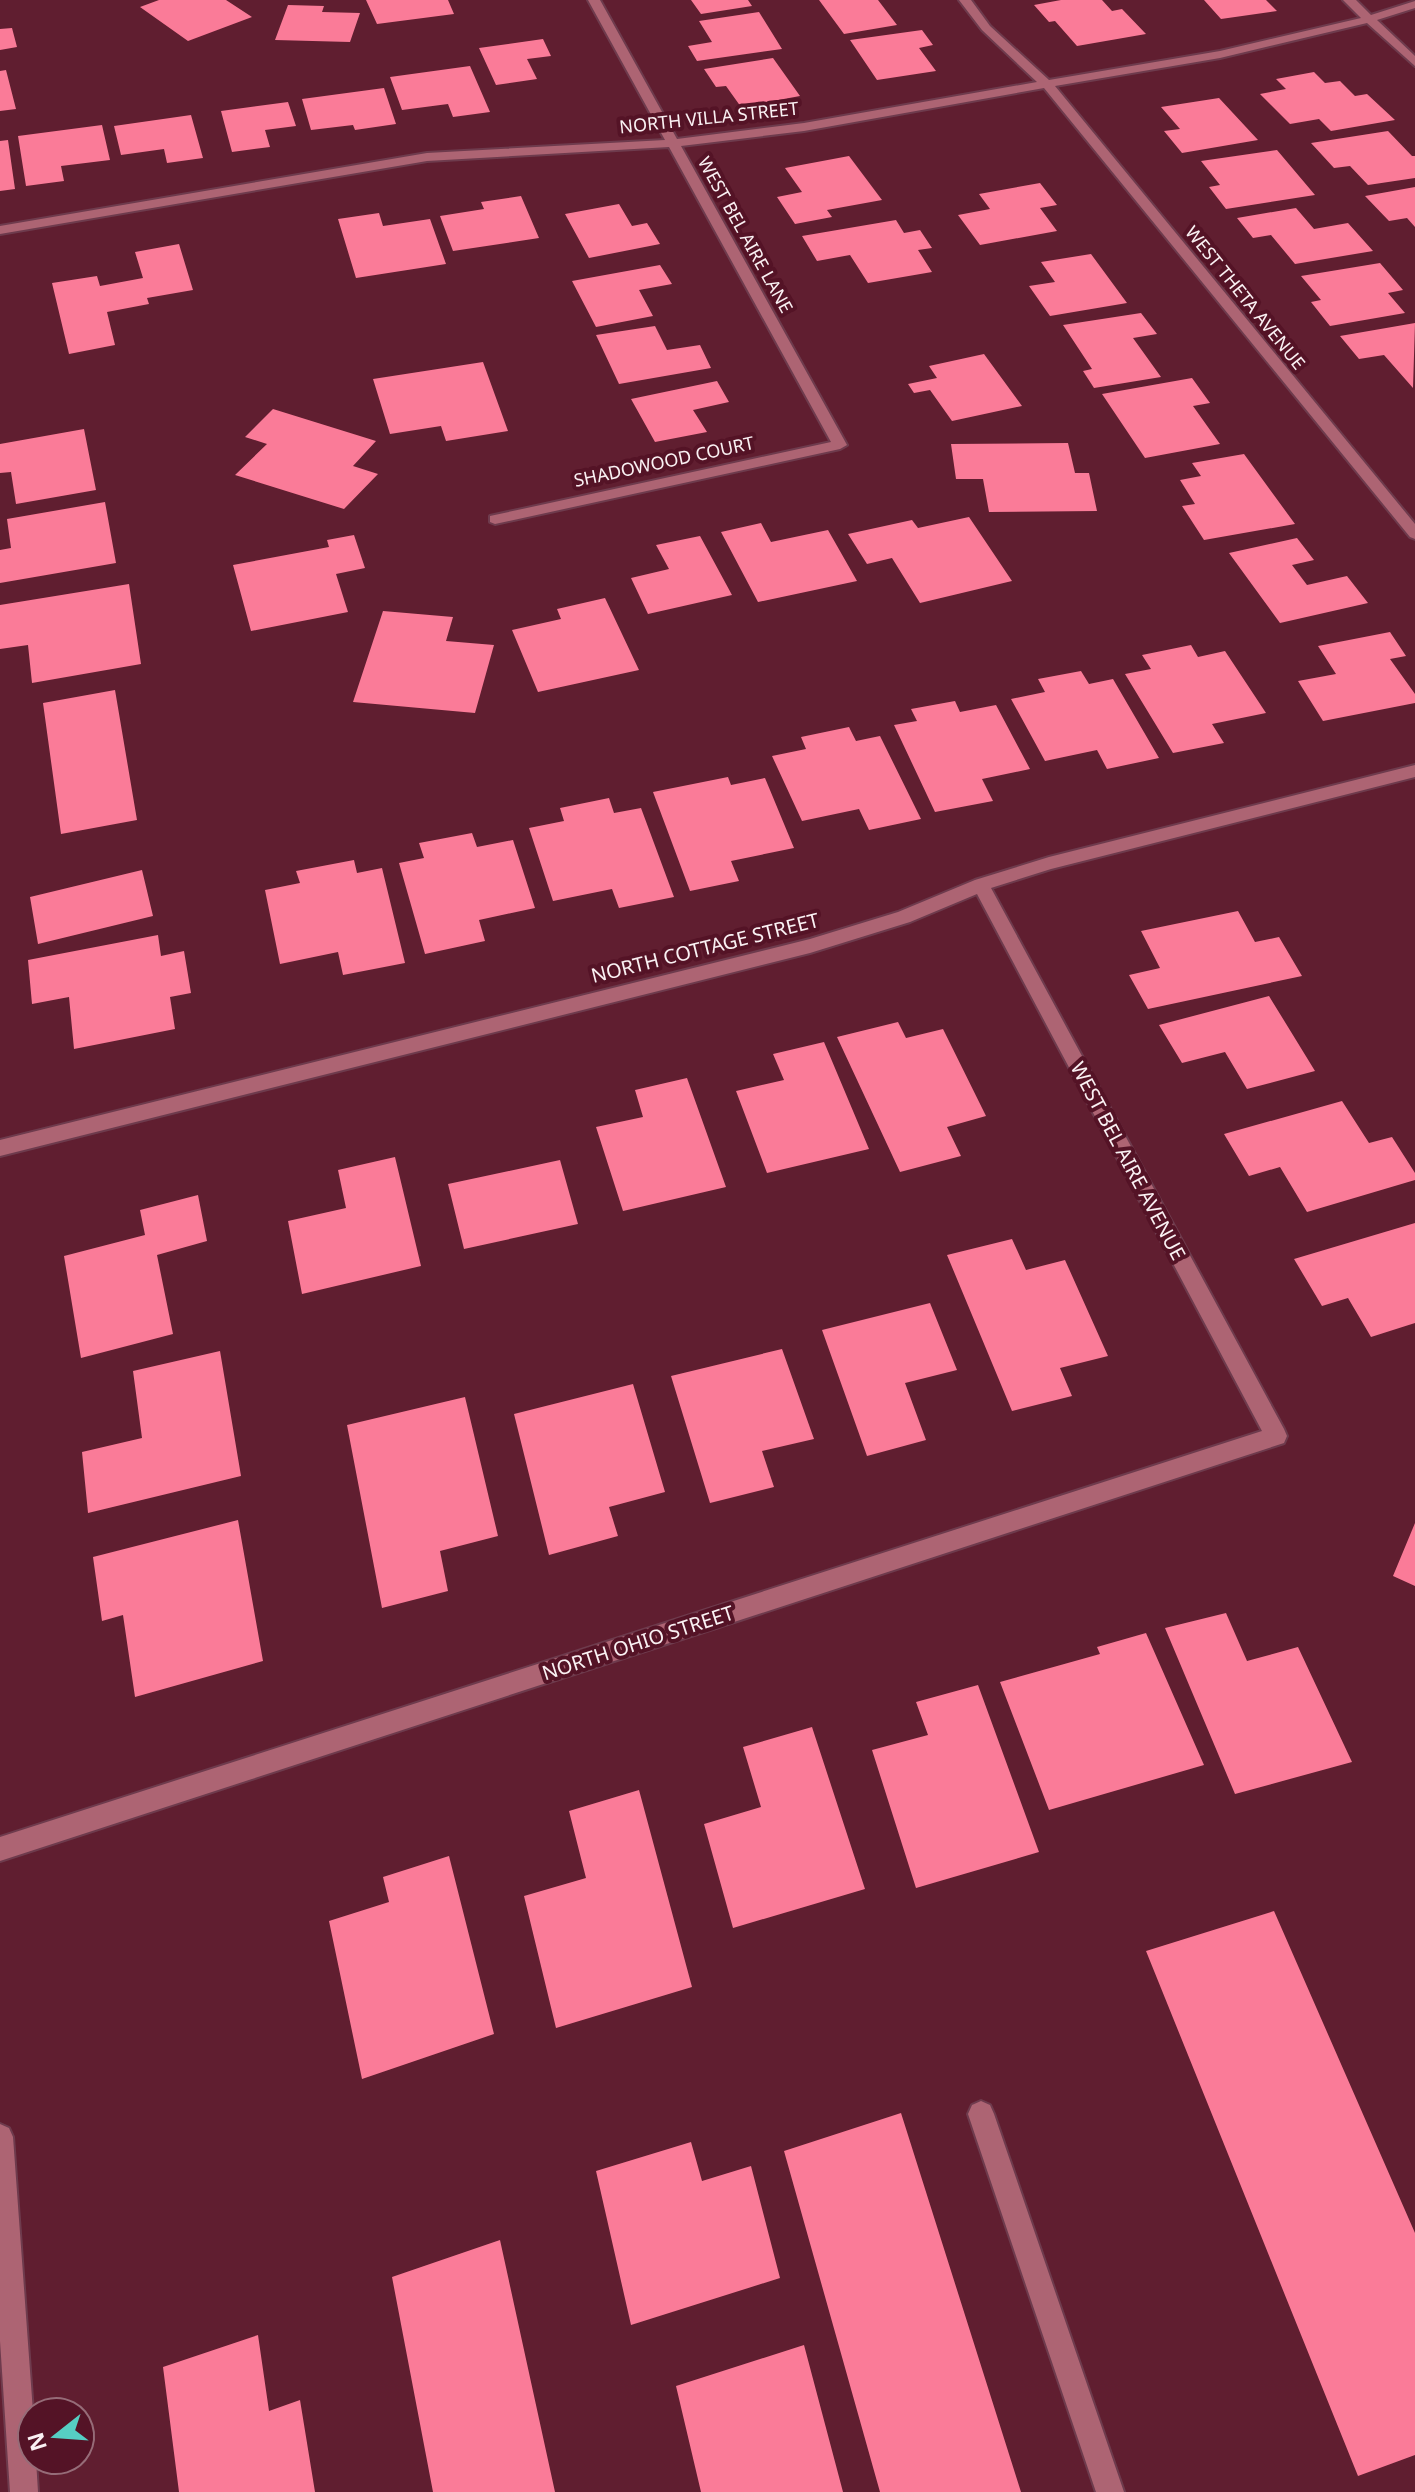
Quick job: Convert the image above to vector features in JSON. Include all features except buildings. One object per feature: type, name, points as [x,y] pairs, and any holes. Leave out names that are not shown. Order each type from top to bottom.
[{"type":"street","name":"WEST BEL AIRE LANE","points":[[594,0],[840,445]]},
{"type":"street","name":"WEST THETA AVENUE","points":[[965,0],[986,28],[1047,84],[1415,534]]},
{"type":"street","points":[[1349,0],[1415,62]]},
{"type":"street","name":"NORTH VILLA STREET","points":[[0,230],[442,155],[527,148],[673,143],[786,128],[1256,47],[1370,20],[1415,4]]},
{"type":"street","name":"SHADOWOOD COURT","points":[[495,519],[840,445]]},
{"type":"street","name":"NORTH COTTAGE STREET","points":[[0,1148],[810,946],[904,917],[981,885],[1049,863],[1415,771]]},
{"type":"street","name":"WEST BEL AIRE AVENUE","points":[[981,885],[1276,1436]]},
{"type":"street","name":"NORTH OHIO STREET","points":[[0,1849],[1276,1436]]},
{"type":"street","points":[[981,2114],[1110,2492]]},
{"type":"street","points":[[0,2137],[24,2492]]}]
